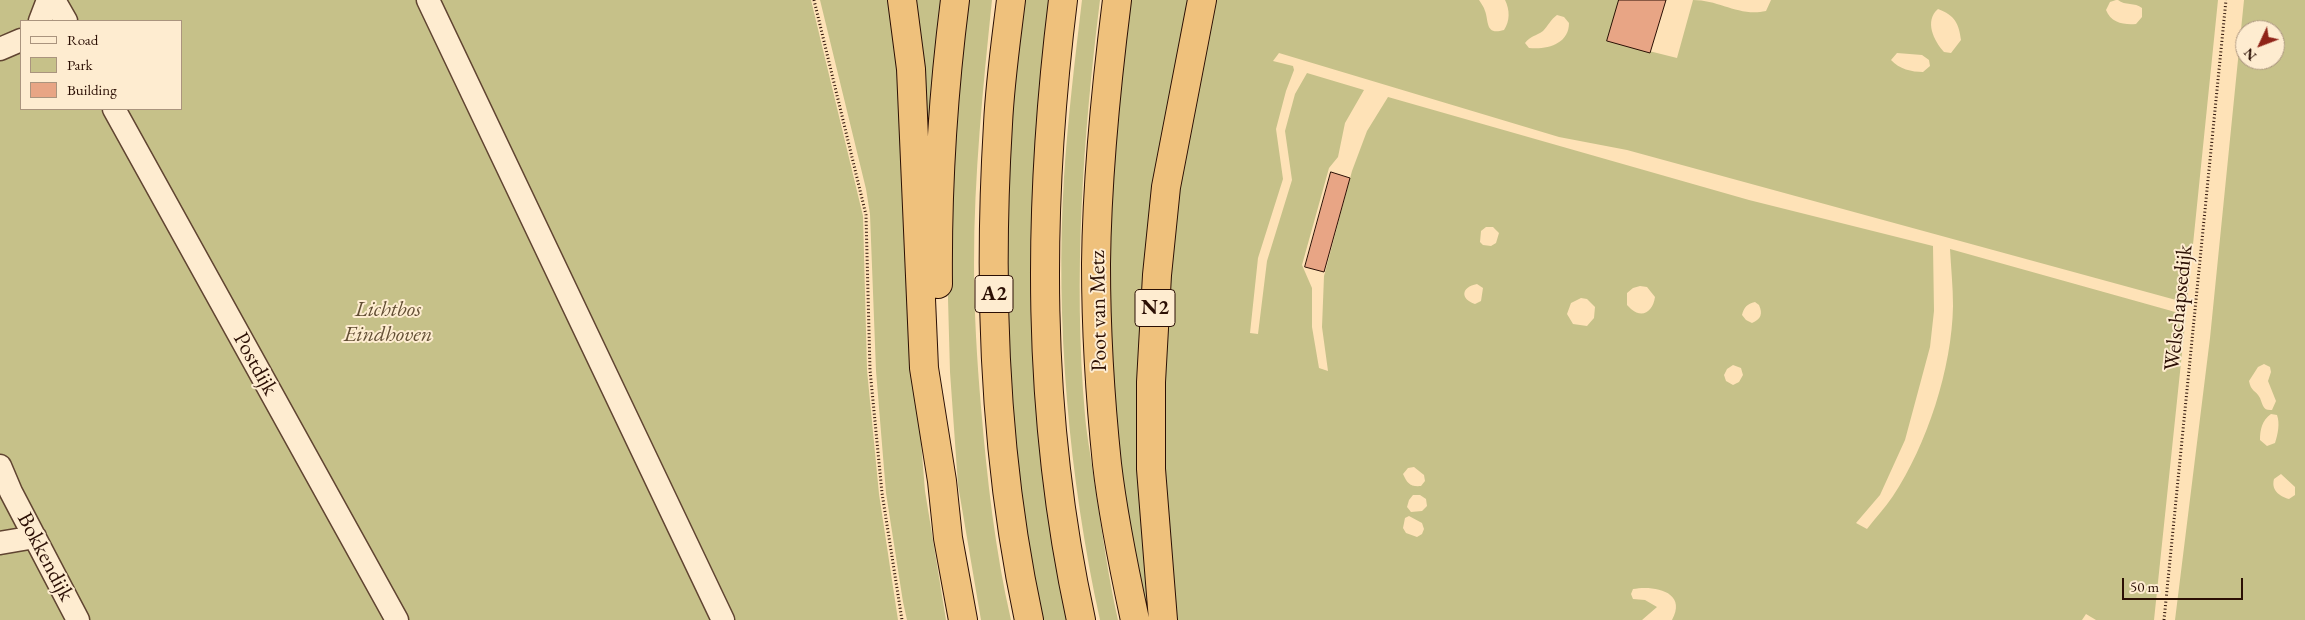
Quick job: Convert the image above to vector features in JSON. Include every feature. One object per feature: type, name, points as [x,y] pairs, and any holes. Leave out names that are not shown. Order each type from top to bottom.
[{"type":"highway","points":[[902,0],[911,69],[923,358],[942,481],[948,538],[963,620]]},
{"type":"highway","points":[[942,481],[938,260],[940,167],[947,68],[955,0]]},
{"type":"highway","name":"A2","points":[[1011,0],[998,122],[993,272],[997,375],[1004,454],[1022,587],[1029,620]]},
{"type":"highway","name":"A2","points":[[1063,0],[1052,93],[1046,172],[1044,268],[1052,426],[1057,479],[1072,580],[1081,620]]},
{"type":"highway","name":"Poot van Metz","points":[[1117,0],[1106,85],[1100,170],[1096,264],[1098,334],[1107,466],[1135,620]]},
{"type":"highway","name":"N2","points":[[1163,620],[1151,469],[1151,382],[1157,275],[1166,187],[1202,0]]},
{"type":"street","points":[[40,20],[48,0]]},
{"type":"street","points":[[54,0],[65,20]]},
{"type":"street","points":[[428,0],[723,620]]},
{"type":"street","points":[[0,49],[20,40]]},
{"type":"street","name":"Postdijk","points":[[115,110],[397,620]]},
{"type":"street","name":"Bokkendijk","points":[[0,466],[78,620]]},
{"type":"street","points":[[0,543],[35,537]]},
{"type":"path","points":[[814,0],[866,215],[870,370],[882,493],[902,620]]},
{"type":"path","name":"Welschapsedijk","points":[[2164,620],[2226,0]]},
{"type":"green space","name":"Lichtbos Eindhoven","points":[[0,0],[811,0],[863,216],[867,370],[879,494],[898,620],[76,620],[33,548],[74,620],[0,620]]},
{"type":"green space","points":[[820,0],[893,0],[902,69],[915,368],[925,491],[946,620],[907,620],[903,602],[886,493],[876,371],[870,214],[866,189]]},
{"type":"green space","points":[[912,0],[946,0],[929,163]]},
{"type":"green space","points":[[965,0],[992,0],[977,165],[974,231],[976,336],[989,487],[1000,567],[1011,620],[981,620],[958,485],[950,372],[947,262]]},
{"type":"green space","points":[[1022,0],[1053,0],[1043,82],[1070,620],[1041,620],[1018,480],[1008,374],[1005,170]]},
{"type":"green space","points":[[1082,0],[1100,0],[1089,103],[1080,259],[1080,311],[1085,415],[1105,553],[1118,620],[1100,620],[1089,566],[1073,456],[1063,343],[1061,287],[1064,177]]},
{"type":"green space","points":[[1128,0],[1195,0],[1172,99],[1154,620],[1146,620],[1127,514],[1118,443],[1107,287],[1112,169]]},
{"type":"green space","points":[[1214,0],[1479,0],[1485,10],[1489,27],[1494,31],[1498,31],[1504,30],[1508,19],[1508,8],[1505,0],[1628,0],[1617,43],[1677,58],[1693,0],[1747,12],[1756,12],[1766,11],[1771,0],[2116,0],[2110,2],[2106,10],[2111,18],[2118,22],[2136,24],[2142,17],[2142,8],[2118,0],[2218,0],[2187,303],[1627,150],[1559,137],[1279,53],[1273,61],[1293,66],[1294,70],[1286,91],[1276,129],[1283,179],[1258,258],[1250,333],[1258,334],[1267,261],[1292,180],[1285,131],[1295,94],[1307,73],[1364,90],[1345,123],[1338,157],[1329,168],[1302,265],[1312,288],[1312,327],[1319,368],[1328,371],[1322,327],[1324,276],[1352,171],[1367,131],[1388,97],[1749,200],[1933,246],[1934,311],[1930,347],[1905,440],[1880,495],[1856,523],[1867,529],[1890,500],[1917,454],[1943,380],[1952,330],[1953,299],[1950,249],[2186,315],[2154,620],[2096,620],[2086,614],[2082,620],[1672,620],[1676,610],[1672,596],[1658,589],[1641,588],[1633,589],[1631,594],[1633,599],[1645,600],[1657,607],[1642,620],[1175,620],[1164,536],[1162,383],[1176,187]],"holes":[[[1938,9],[1944,11],[1955,21],[1961,40],[1951,53],[1944,52],[1934,37],[1931,25]],[[1557,15],[1564,17],[1569,23],[1565,36],[1561,41],[1550,47],[1529,48],[1525,43],[1531,37],[1543,31]],[[1897,53],[1922,55],[1929,60],[1930,66],[1923,72],[1910,71],[1898,66],[1891,60]],[[1486,227],[1493,227],[1499,233],[1496,243],[1491,246],[1483,245],[1480,242],[1481,231]],[[1477,284],[1483,288],[1481,301],[1475,304],[1470,302],[1465,296],[1465,290]],[[1647,287],[1655,297],[1650,310],[1647,312],[1635,312],[1627,305],[1627,293],[1633,288]],[[1581,298],[1587,299],[1595,307],[1594,318],[1587,326],[1573,324],[1567,314],[1571,303]],[[1755,302],[1760,308],[1760,316],[1752,323],[1742,315],[1748,305]],[[1733,365],[1741,368],[1743,375],[1739,382],[1733,385],[1726,381],[1724,375],[1727,369]],[[1414,467],[1424,475],[1425,481],[1421,486],[1412,485],[1403,474],[1408,468]],[[1413,495],[1420,495],[1426,499],[1427,506],[1422,511],[1411,512],[1407,507]],[[1409,516],[1422,523],[1424,529],[1422,534],[1417,537],[1406,533],[1403,528],[1405,518]]]},
{"type":"green space","points":[[2244,0],[2305,0],[2305,620],[2175,620],[2210,338],[2237,70],[2285,70],[2285,20],[2242,20]],"holes":[[[2264,364],[2270,367],[2271,372],[2268,381],[2276,401],[2272,410],[2265,408],[2249,381],[2258,367]],[[2271,414],[2277,415],[2278,432],[2275,443],[2267,446],[2260,440],[2260,436],[2265,419]],[[2281,474],[2295,487],[2295,495],[2289,499],[2279,494],[2273,483],[2274,479]]]},
{"type":"building","points":[[1619,0],[1666,0],[1650,53],[1607,41]]},
{"type":"building","points":[[1331,172],[1350,178],[1324,272],[1305,267]]}]
